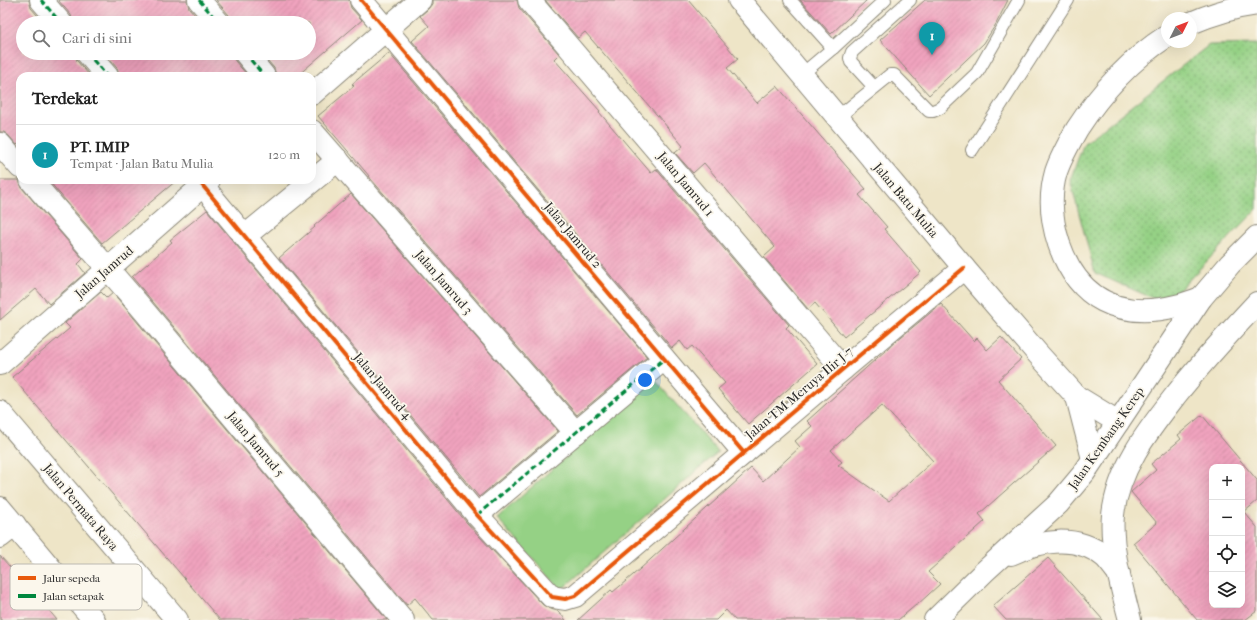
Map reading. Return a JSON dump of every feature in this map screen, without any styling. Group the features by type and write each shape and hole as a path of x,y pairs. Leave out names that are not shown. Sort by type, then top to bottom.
{"street":[{"path":"41,0 55,16"},
{"path":"199,0 213,16"},
{"name":"Jalan Jamrud 2","path":"361,0 744,453"},
{"path":"316,91 420,0"},
{"name":"Jalan Jamrud 1","path":"529,0 842,369"},
{"name":"Jalan Batu Mulia","path":"739,0 964,268 1077,397 1118,422"},
{"path":"1197,21 1229,4 1257,4"},
{"path":"1161,40 1143,53 1117,77 1081,123 1063,155 1056,173 1051,196 1051,208 1057,236 1067,263 1080,283 1090,293 1100,299 1123,308 1145,310 1176,306 1201,298"},
{"path":"93,60 104,72"},
{"path":"251,60 261,72"},
{"name":"Jalan Jamrud 3","path":"316,135 576,433"},
{"path":"0,144 16,162"},
{"path":"316,178 338,160"},
{"name":"Jalan Jamrud 5","path":"34,184 108,269 403,620"},
{"name":"Jalan Jamrud","path":"0,364 108,269 201,184"},
{"name":"Jalan Jamrud 4","path":"205,184 245,236 477,515 552,598"},
{"path":"245,236 309,184"},
{"name":"Jalan Kembang Kerep","path":"935,620 985,571 1058,504 1084,473 1201,298 1230,264 1257,237"},
{"name":"Jalan TM Meruya Ilir J-7","path":"552,598 565,599 575,596 842,369 964,268"},
{"path":"1130,620 1119,574 1113,533 1113,516 1118,491 1125,470 1152,425 1192,374 1257,303"},
{"path":"477,515 664,359"},
{"name":"Jalan Batu Mulia","path":"1077,397 1093,459"},
{"name":"Jalan Permata Raya","path":"0,412 129,564"},
{"path":"0,508 7,531 39,564"},
{"path":"985,571 1029,546 1045,542 1066,541 1077,543 1096,551 1105,557 1119,574"},
{"name":"Jalan Permata Raya","path":"142,579 177,620"},
{"path":"84,610 94,620"}],"lane":[{"path":"790,0 833,48"},
{"path":"801,75 885,0"},
{"path":"874,87 851,62 850,58 852,52 910,0"},
{"path":"837,118 890,75 894,75 927,109 933,111 940,108 977,73 1019,0"},
{"path":"972,150 1068,0"}],"green space":[{"path":"1257,44 1257,209 1166,304 1095,273 1070,180 1084,143 1209,45"},
{"path":"654,379 718,452 561,590 497,518"}],"building":[{"path":"0,0 29,0 31,8 38,16 16,16 16,60 77,60 87,72 16,72 16,144 4,132 0,132"},
{"path":"58,0 187,0 189,8 196,16 71,16"},
{"path":"216,0 349,0 351,8 362,20 316,60 316,16 229,15"},
{"path":"432,0 517,0 519,8 559,54 554,59 600,111 599,112 651,173 656,169 789,325 786,328 817,364 748,424 718,389 725,383 692,346 687,350 680,341 672,348 412,41 429,26 420,16 432,4"},
{"path":"545,0 688,0 738,59 727,68 757,103 777,86 866,189 859,195 887,227 884,229 921,272 844,337 815,303 808,309 764,257 775,247 704,163 693,173 675,153 683,146 663,122 585,32 578,38"},
{"path":"800,0 867,0 831,34"},
{"path":"925,0 1008,0 996,24 984,43 929,95 880,40"},
{"path":"389,53 647,357 577,415 370,178 318,116 354,86 352,84"},
{"path":"110,60 235,60 245,72 118,72 117,68"},
{"path":"267,60 316,60 302,72 275,72 274,68"},
{"path":"0,180 16,180 16,184 20,184 22,188 83,259 78,264 85,273 49,304 36,289 0,320"},
{"path":"51,184 172,184 102,243"},
{"path":"351,194 558,431 479,497 279,258"},
{"path":"207,210 467,523 543,605 558,611 566,620 433,620 415,598 407,605 132,277 172,242 170,240"},
{"path":"101,292 107,298 113,293 387,620 220,620 12,377 70,328 65,323"},
{"path":"941,304 974,341 977,338 987,350 1001,337 1021,359 998,380 1056,446 979,514 985,521 928,572 940,584 917,605 898,620 735,620 726,610 716,620 578,620 611,590 613,592 640,569 751,468 763,481 800,447 795,441 812,426 807,421 896,341","holes":["882,405 933,461 889,501 838,465 842,462 831,450"]},
{"path":"1202,415 1243,464 1209,464 1209,608 1245,608 1245,513 1257,527 1257,611 1245,620 1197,620 1133,543 1157,523 1131,492 1156,470 1151,464 1181,439 1178,435"},
{"path":"1245,466 1257,480 1257,501 1245,511"},
{"path":"0,556 10,567 10,610 49,610 57,620 0,620"},
{"path":"1048,558 1103,620 1006,620 993,606"}],"marked path":[{"path":"41,0 55,16"},
{"path":"199,0 213,16"},
{"path":"93,60 104,72"},
{"path":"251,60 261,72"},
{"path":"477,515 664,359"}],"cycle path":[{"path":"361,0 744,453"},
{"path":"201,184 477,515 552,597 565,599 575,596 964,268"}],"place":[{"name":"PT. IMIP","path":"932,55"}]}
